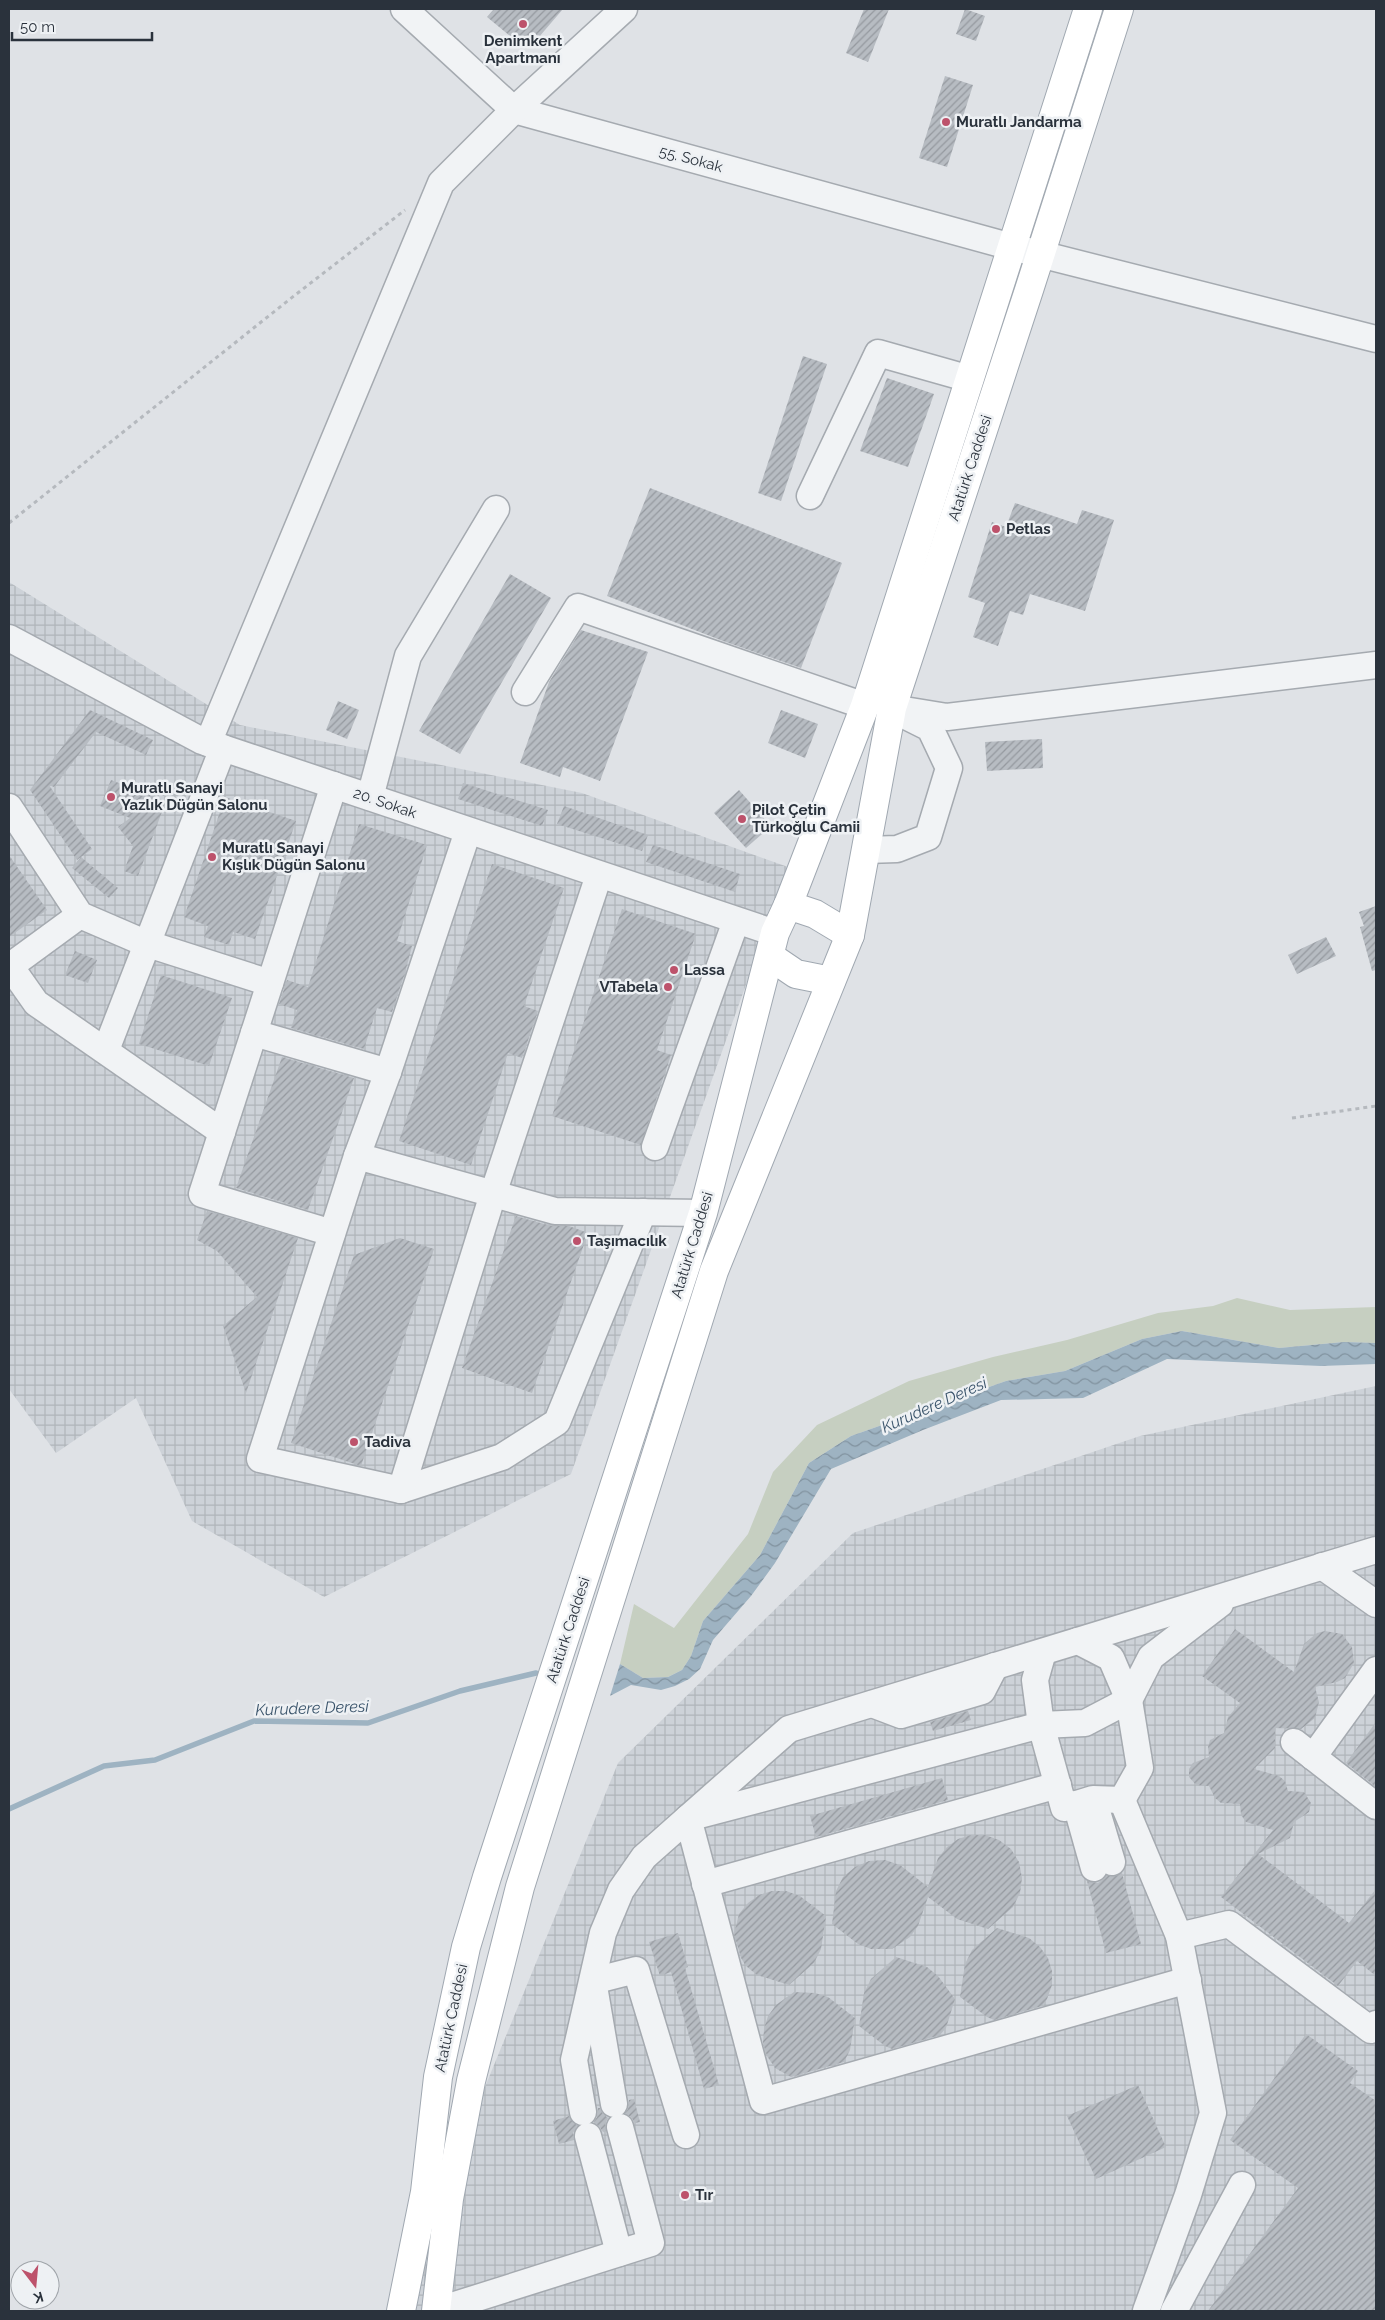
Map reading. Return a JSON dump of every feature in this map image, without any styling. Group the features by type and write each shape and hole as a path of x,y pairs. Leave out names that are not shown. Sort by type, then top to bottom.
{"main road":[{"name":"Atatürk Caddesi","path":"436,2311 450,2199 471,2081 520,1887 714,1271 831,981 840,964 850,935 866,850 879,707 970,379 1088,9"},
{"name":"Atatürk Caddesi","path":"401,2311 425,2192 438,2077 466,1947 487,1877 703,1213 773,945 788,905 879,707 1040,255 1119,9"},
{"path":"788,905 815,914 850,935"},
{"path":"773,945 796,974 831,981"}],"street":[{"name":"55. Sokak","path":"404,9 514,110 1040,255 1376,339"},
{"path":"106,1050 146,943 215,745 441,182 514,110 624,9"},
{"path":"810,496 878,353 970,379"},
{"path":"370,798 408,656 496,509"},
{"path":"525,692 578,607 879,707 930,728 949,768 928,837 897,849 866,850"},
{"name":"20. Sokak","path":"9,638 215,745 736,921 773,945"},
{"path":"879,707 947,717 1376,665"},
{"path":"332,1233 202,1194 334,785"},
{"path":"9,806 80,915 146,943 270,983"},
{"path":"468,831 388,1072 357,1156 260,1459 401,1490 502,1457 558,1422 643,1212"},
{"path":"401,1490 492,1194 599,875"},
{"path":"80,915 9,966 36,1003 222,1132"},
{"path":"656,1147 736,921"},
{"path":"254,1033 388,1072"},
{"path":"357,1156 555,1211 703,1213"},
{"path":"619,2253 585,2124 574,2060 603,1933 621,1890 644,1857 789,1729 872,1704 901,1715 982,1691 995,1666 1376,1550"},
{"path":"1322,1566 1376,1604"},
{"path":"688,1818 892,1764 910,1744 978,1725 987,1723 1033,1727 1085,1723 1129,1700 1151,1657 1234,1594"},
{"path":"1078,1641 1111,1658 1129,1700 1140,1768 1122,1800"},
{"path":"1044,1652 1035,1680 1033,1727 1058,1785 1064,1808 1085,1802 1122,1800"},
{"path":"1376,1670 1304,1750 1376,1806"},
{"path":"705,1884 1058,1785"},
{"path":"1122,1800 1180,1936 1213,2114 1188,2195 1146,2311"},
{"path":"1085,1802 1103,1865"},
{"path":"688,1818 764,2101 1188,1980"},
{"path":"1180,1936 1229,1924 1371,2030 1376,2024"},
{"path":"593,1981 636,1970 686,2134"},
{"path":"436,2311 650,2243 617,2116 593,1981"},
{"path":"1174,2311 1242,2185"}],"path":[{"path":"9,523 290,299 411,206"},
{"path":"1292,1118 1376,1106"}],"shaded area":[{"path":"9,582 240,725 582,793 788,867 571,1474 324,1597 192,1521 136,1398 56,1453 9,1389"},
{"path":"1376,1386 1376,2311 393,2311 618,1763 853,1533 1140,1436"}],"green space":[{"path":"1237,1298 1290,1310 1376,1307 1376,1343 1344,1342 1279,1348 1182,1331 1142,1339 1065,1371 1006,1381 851,1436 809,1463 760,1555 703,1621 691,1656 682,1670 668,1677 643,1678 620,1664 634,1604 674,1628 748,1534 773,1472 817,1425 909,1381 993,1357 1067,1340 1158,1313 1213,1306"}],"water":[{"path":"1182,1331 1279,1348 1344,1342 1376,1343 1376,1364 1321,1366 1167,1359 1083,1398 1001,1400 923,1430 831,1469 775,1563 751,1596 713,1640 700,1669 689,1679 675,1686 661,1690 631,1685 610,1696 620,1664 643,1678 668,1677 682,1670 691,1656 703,1621 760,1555 809,1463 851,1436 1006,1381 1065,1371 1142,1339"}],"building":[{"name":"Denimkent Apartmanı","path":"494,9 563,9 539,37 533,32 522,46 487,17"},
{"path":"864,9 889,9 868,62 846,53"},
{"path":"965,9 985,16 976,41 956,34"},
{"name":"Muratlı Jandarma","path":"945,76 973,85 947,167 919,158"},
{"path":"803,356 827,364 781,501 758,493"},
{"path":"887,378 934,394 908,467 860,451"},
{"path":"650,488 842,563 801,668 723,641 607,596"},
{"path":"1015,503 1077,524 1082,510 1114,520 1085,611 1030,594 1023,615 1010,611 998,646 973,637 985,603 968,597 992,522 1006,527"},
{"path":"510,574 551,598 460,754 419,731"},
{"path":"581,630 648,652 600,781 563,767 560,777 520,763 549,682"},
{"path":"338,701 359,710 347,739 326,730"},
{"path":"90,710 153,740 146,755 96,732 54,787 49,785 92,849 77,860 30,790"},
{"path":"781,710 818,724 805,758 768,743"},
{"path":"1042,739 1043,768 987,771 985,742"},
{"path":"111,780 166,801 138,876 124,871 133,846 118,827 130,818 100,806"},
{"path":"463,783 548,810 542,826 458,799"},
{"name":"Pilot Çetin Türkoğlu Camii","path":"739,790 771,826 746,848 714,813"},
{"path":"225,797 296,821 255,939 233,932 229,945 204,937 208,926 184,917"},
{"path":"564,806 648,835 642,851 557,824"},
{"path":"359,824 427,845 397,941 412,946 405,973 392,1012 377,1008 364,1049 291,1028 297,1010 279,1004 287,980 308,987"},
{"path":"653,845 740,874 735,892 646,862"},
{"path":"9,855 47,910 9,937"},
{"path":"81,857 118,888 109,898 72,868"},
{"path":"492,864 564,888 524,1006 538,1011 522,1058 508,1053 471,1165 399,1141"},
{"path":"1376,906 1376,970 1372,971 1360,927 1364,926 1359,912"},
{"path":"622,909 696,934 657,1050 671,1055 641,1145 552,1116"},
{"path":"1326,937 1336,956 1297,974 1288,955"},
{"path":"75,951 97,960 88,983 65,975"},
{"path":"161,975 232,998 209,1066 139,1044"},
{"path":"282,1057 354,1078 308,1210 236,1188"},
{"path":"207,1211 298,1238 246,1393 223,1326 257,1297 217,1251 197,1240"},
{"path":"516,1216 551,1226 569,1226 588,1233 532,1393 462,1368"},
{"path":"400,1238 434,1249 361,1466 291,1443 354,1255"},
{"path":"1235,1629 1294,1672 1304,1644 1317,1633 1325,1631 1342,1634 1352,1647 1354,1663 1345,1678 1337,1682 1315,1687 1319,1702 1315,1718 1301,1729 1275,1728 1275,1748 1254,1769 1279,1776 1285,1781 1288,1791 1304,1792 1311,1803 1309,1812 1294,1822 1290,1838 1258,1854 1349,1923 1376,1889 1376,1976 1357,1961 1338,1986 1221,1897 1273,1830 1246,1822 1241,1815 1240,1804 1221,1803 1215,1798 1209,1786 1196,1785 1189,1777 1189,1769 1193,1763 1209,1757 1208,1747 1210,1740 1224,1733 1228,1717 1240,1703 1202,1676"},
{"path":"968,1711 971,1720 933,1731 930,1722"},
{"path":"1376,1722 1376,1787 1346,1763"},
{"path":"942,1778 948,1800 816,1837 810,1816"},
{"path":"971,1835 985,1835 999,1840 1011,1849 1019,1862 1022,1878 1020,1893 1013,1907 988,1929 957,1919 928,1897 918,1926 910,1937 892,1949 871,1949 858,1944 832,1924 836,1891 843,1877 855,1867 869,1861 885,1860 900,1865 928,1887 938,1858 947,1847 958,1839"},
{"path":"1122,1873 1141,1944 1106,1953 1087,1881 1098,1883 1106,1876 1116,1876"},
{"path":"772,1891 786,1891 800,1896 826,1916 821,1949 814,1963 789,1985 757,1975 746,1966 741,1958 734,1934 739,1914 748,1903 759,1895"},
{"path":"997,1928 1029,1938 1040,1947 1048,1958 1052,1971 1052,1985 1047,1999 1042,2006 994,2020 960,1997 965,1964 972,1950"},
{"path":"678,1933 688,1967 685,1968 719,2085 704,2089 671,1972 660,1976 649,1942"},
{"path":"896,1957 927,1967 938,1976 955,1999 946,2028 940,2035 892,2049 885,2046 859,2026 864,1993 871,1979"},
{"path":"794,1992 815,1993 828,1997 855,2018 850,2050 844,2062 791,2077 775,2068 767,2056 763,2043 764,2029 768,2016 776,2005"},
{"path":"1306,2034 1358,2071 1350,2083 1376,2101 1376,2311 1208,2311 1298,2188 1230,2140"},
{"path":"1138,2085 1166,2147 1096,2179 1067,2116"},
{"path":"634,2099 640,2122 635,2123 625,2113 628,2109 629,2100"},
{"path":"598,2108 608,2118 605,2124 606,2131 603,2132 594,2122 597,2117"},
{"path":"569,2116 577,2126 573,2133 574,2140 559,2144 553,2121"}],"waterway":[{"name":"Kurudere Deresi","path":"9,1809 104,1766 155,1760 254,1721 368,1723 460,1691 536,1673"}],"place":[{"name":"Denimkent Apartmanı","path":"523,24"},
{"name":"Muratlı Jandarma","path":"946,122"},
{"name":"Petlas","path":"996,529"},
{"name":"Muratlı Sanayi Yazlık Dügün Salonu","path":"111,797"},
{"name":"Pilot Çetin Türkoğlu Camii","path":"742,819"},
{"name":"Muratlı Sanayi Kışlık Dügün Salonu","path":"212,857"},
{"name":"Lassa","path":"674,970"},
{"name":"VTabela","path":"668,987"},
{"name":"Taşımacılık","path":"577,1241"},
{"name":"Tadiva","path":"354,1442"},
{"name":"Tır","path":"685,2195"}]}
